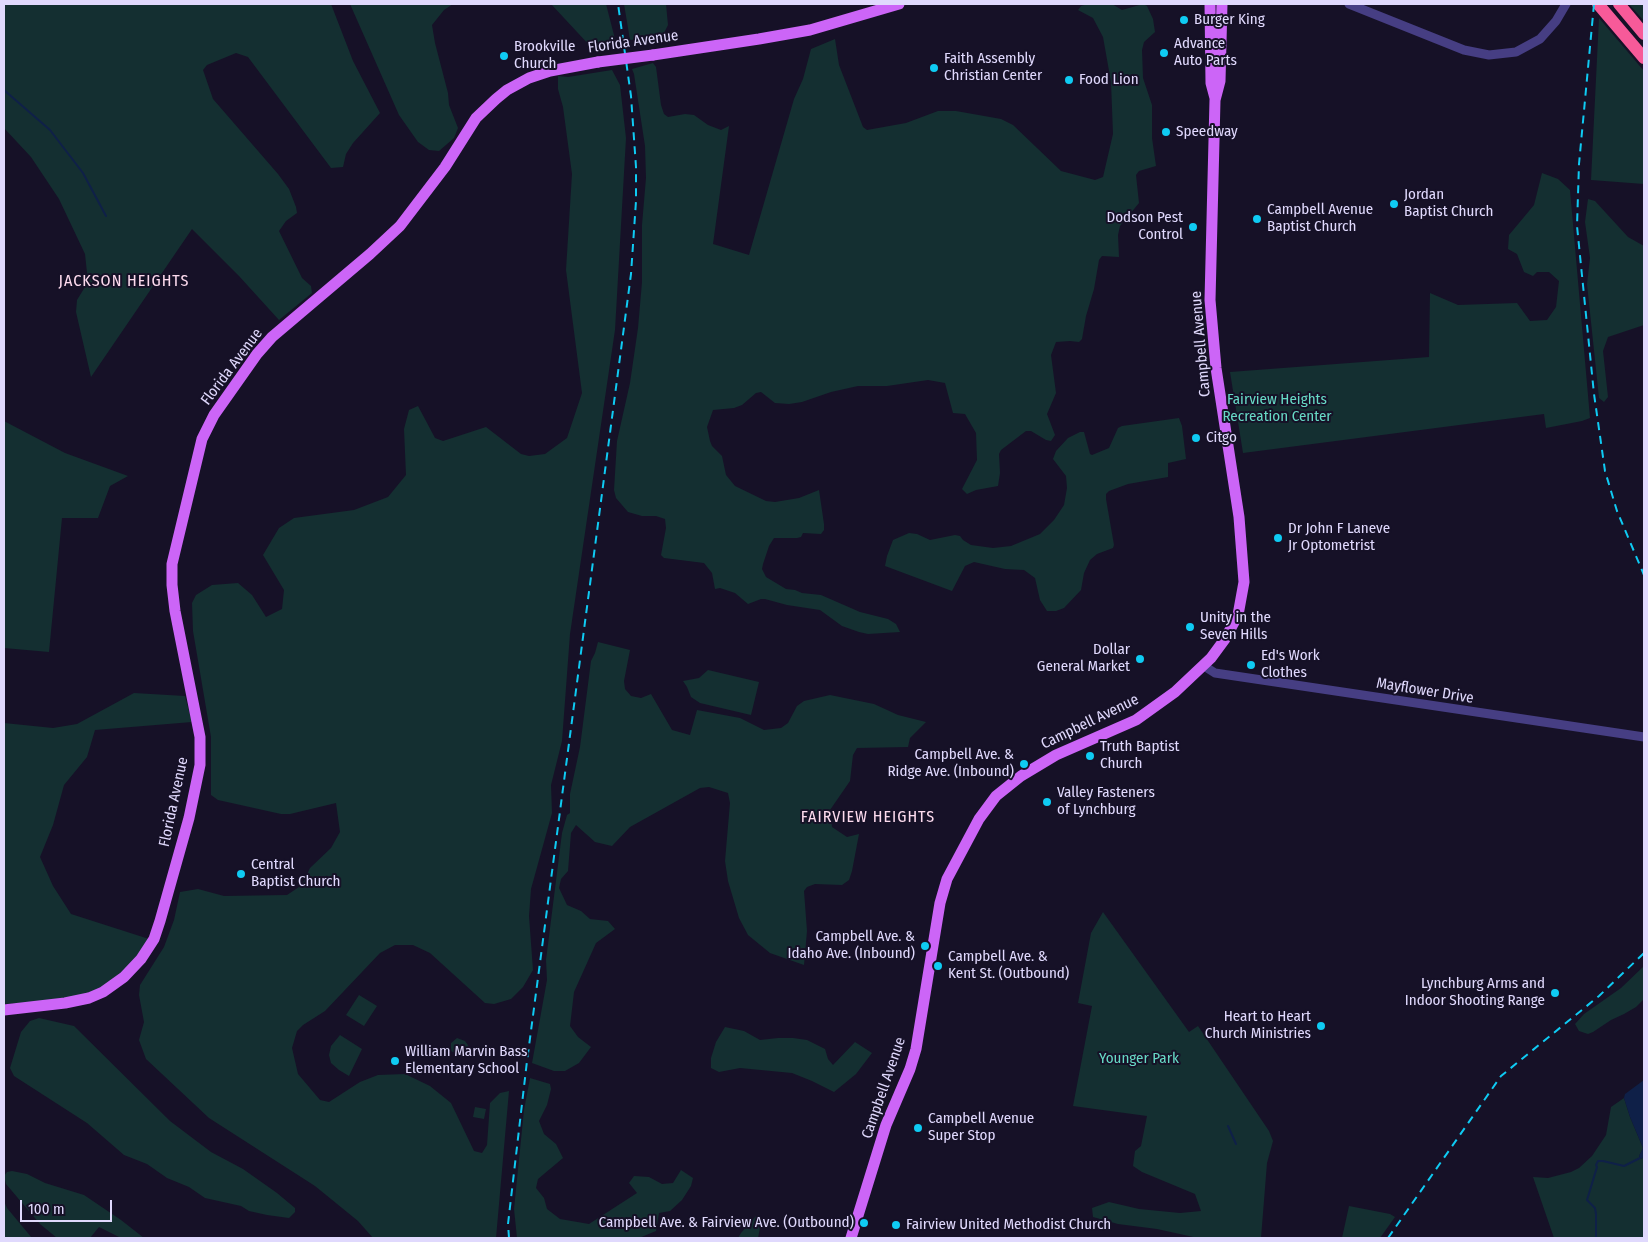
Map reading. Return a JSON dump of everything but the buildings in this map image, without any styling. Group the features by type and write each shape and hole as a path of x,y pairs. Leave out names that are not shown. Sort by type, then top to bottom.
{"highway":[{"path":"1598,4 1644,58"},
{"path":"1619,4 1644,34"}],"main road":[{"name":"Florida Avenue","path":"4,1010 65,1003 89,998 104,992 124,977 141,960 154,939 189,818 200,765 200,737 175,611 172,564 202,439 214,414 245,370 272,337 400,226 416,207 476,118 507,90 529,78 556,69 810,30 899,4"},
{"name":"Campbell Avenue","path":"1210,4 1211,83 1215,100"},
{"name":"Campbell Avenue","path":"851,1238 886,1125 910,1069 916,1049 940,903 947,879 979,819 996,796 1021,776 1056,755 1136,720 1175,692 1204,666 1226,639 1241,605 1244,582 1239,517 1216,368 1210,300 1215,100 1220,81 1222,4"}],"street":[{"path":"1349,4 1464,50 1489,55 1516,52 1540,38 1556,21 1566,4"},
{"name":"Mayflower Drive","path":"1204,666 1215,673 1644,737"}],"green space":[{"path":"4,4 331,4 353,61 380,113 353,143 346,154 343,167 331,168 248,57 236,53 207,65 203,70 213,99 289,189 297,213 286,221 279,231 302,278 311,286 312,293 279,320 192,229 91,377 76,312 77,300 88,282 85,254 59,199 31,157 4,128"},
{"path":"350,4 453,4 444,10 432,25 448,93 449,105 458,128 454,138 439,151 429,150 418,142 399,115"},
{"path":"551,4 606,4 616,43 591,47"},
{"path":"624,4 666,4 668,25 664,33 643,39 630,40"},
{"path":"1088,4 1112,4 1122,10 1143,4 1147,6 1153,19 1155,32 1144,42 1142,50 1143,78 1152,105 1152,138 1156,166 1139,171 1136,175 1139,203 1120,226 1118,235 1119,257 1102,256 1099,260 1082,339 1079,342 1056,342 1051,355 1056,393 1047,414 1055,435 1051,441 1031,431 1026,431 1001,450 999,454 1000,473 998,486 976,490 967,494 962,489 977,460 976,433 965,414 953,413 945,383 928,380 887,386 858,386 789,404 775,403 761,392 756,393 742,405 734,408 713,410 707,427 710,441 712,446 722,456 726,475 735,486 766,501 775,502 799,498 819,490 824,530 821,534 803,533 801,537 797,538 774,538 763,564 762,569 766,577 786,589 821,595 860,612 888,619 896,624 900,632 868,634 859,632 842,626 820,610 787,605 765,599 748,604 735,593 720,588 715,589 712,573 704,563 664,558 661,555 666,528 665,519 628,512 616,498 614,490 617,441 630,383 642,282 642,225 646,178 645,146 632,69 653,63 656,67 661,105 664,114 668,117 685,114 694,115 708,125 721,130 729,126 713,244 749,255 794,99 803,79 811,49 835,39 839,65 863,127 867,130 906,123 938,111 956,111 1001,119 1013,125 1061,171 1095,180 1103,177 1113,134 1111,82 1103,37 1093,18 1078,10 1081,6"},
{"path":"1629,4 1644,4 1644,21"},
{"path":"1599,18 1644,71 1644,184 1591,180"},
{"path":"612,70 620,85 626,138 615,330 570,634 562,741 551,785 552,813 531,889 529,916 533,970 523,987 511,999 494,1004 485,1003 430,953 413,945 395,945 380,953 325,1011 297,1031 292,1048 298,1074 320,1100 329,1102 360,1082 378,1075 405,1074 430,1086 451,1103 474,1151 482,1153 487,1145 490,1103 500,1093 509,1091 496,1238 373,1238 358,1221 315,1186 209,1118 146,1059 139,1040 144,1022 139,995 140,985 164,947 174,920 180,892 198,889 224,896 287,895 302,885 310,868 331,848 340,832 336,803 290,814 281,814 218,800 211,795 211,737 193,631 192,603 196,595 212,585 238,583 252,595 266,617 282,609 284,590 263,555 279,528 294,518 354,510 388,497 406,475 404,429 409,410 418,406 435,438 443,441 486,427 521,454 529,456 545,454 567,438 582,393 566,270 572,174 563,107 558,89 558,76 568,77"},
{"name":"Fairview Heights Recreation Center","path":"1542,173 1558,179 1570,190 1590,418 1546,428 1544,414 1243,453 1230,372 1429,357 1430,293 1458,305 1517,303 1530,321 1547,320 1556,307 1559,281 1549,272 1537,272 1533,276 1524,272 1517,254 1508,249 1509,235 1534,205"},
{"path":"1588,199 1595,201 1628,237 1644,246 1644,325 1608,337 1603,351 1608,397 1604,402 1599,398 1587,284 1590,258 1585,222"},
{"path":"1179,418 1182,426 1186,459 1168,463 1168,477 1128,484 1106,494 1113,548 1097,554 1090,560 1084,573 1081,590 1064,608 1056,611 1047,611 1040,600 1035,578 1024,570 1005,569 974,562 965,566 952,591 885,566 893,540 909,533 917,534 930,540 955,535 960,536 971,545 993,548 1011,546 1040,534 1054,520 1064,505 1067,488 1066,476 1053,459 1056,451 1068,438 1084,432 1090,454 1092,455 1109,448 1118,428 1122,426"},
{"path":"4,421 65,453 128,476 110,486 98,518 62,518 49,652 4,648"},
{"path":"598,642 630,650 624,681 625,689 631,696 641,698 651,694 672,730 690,735 697,710 740,718 764,730 781,728 788,723 797,706 804,701 830,695 874,704 898,715 926,722 910,738 908,747 857,748 853,755 850,781 830,810 832,827 847,837 859,834 852,871 849,880 842,885 815,884 807,887 804,891 807,931 804,965 770,953 748,935 739,918 728,881 725,861 730,803 728,793 709,787 700,788 630,827 612,846 595,842 576,825 571,833 568,871 561,879 559,888 567,905 581,911 590,919 608,921 615,929 596,943 574,992 570,1026 578,1037 591,1047 579,1063 565,1071 554,1071 532,1063 547,980 546,960 562,833 567,815 570,813 570,794 580,747 591,661"},
{"path":"708,670 759,682 751,715 700,703 691,697 683,681 699,678"},
{"path":"134,693 185,696 192,722 95,730 87,757 64,785 53,825 40,857 53,886 71,914 149,939 139,957 122,973 87,995 64,1000 4,1004 4,723 53,728 77,724"},
{"name":"Younger Park","path":"1103,912 1189,1032 1198,1026 1269,1131 1273,1141 1267,1163 1261,1238 1198,1238 1157,1229 1118,1224 1093,1217 1092,1208 1109,1202 1139,1209 1180,1213 1201,1211 1195,1194 1142,1172 1133,1166 1135,1151 1141,1146 1147,1116 1073,1106 1092,1006 1078,1003 1091,933"},
{"path":"1644,966 1644,999 1636,1007 1593,1032 1588,1034 1579,1031 1575,1024 1584,1014 1621,988"},
{"path":"359,995 377,1006 364,1026 346,1015"},
{"path":"39,1018 74,1026 170,1121 211,1152 243,1169 277,1193 295,1208 295,1212 289,1218 267,1215 249,1211 241,1206 205,1198 189,1187 167,1178 147,1164 124,1155 87,1123 14,1076 10,1068 21,1032 30,1021"},
{"path":"725,1027 744,1031 760,1040 793,1038 807,1040 825,1049 828,1059 833,1065 855,1042 872,1053 856,1074 834,1092 792,1073 740,1068 719,1072 711,1068 711,1058 716,1042"},
{"path":"340,1035 362,1049 349,1076 331,1063 329,1055 331,1046"},
{"path":"457,1038 465,1041 472,1054 460,1056 451,1051 451,1043"},
{"path":"530,1078 550,1084 551,1089 547,1105 539,1121 544,1134 556,1144 563,1158 538,1179 536,1188 544,1198 547,1209 560,1219 589,1224 637,1193 629,1183 634,1176 649,1177 662,1184 673,1183 681,1170 693,1178 691,1186 682,1200 670,1211 659,1213 656,1231 639,1238 517,1238 514,1209 524,1110"},
{"path":"1624,1098 1643,1148 1639,1156 1641,1159 1644,1157 1644,1238 1554,1238 1533,1177 1548,1178 1579,1168 1592,1156 1606,1135 1611,1107"},
{"path":"475,1107 486,1109 484,1119 473,1117"},
{"path":"7,1172 27,1174 45,1183 84,1195 144,1238 121,1238 99,1227 90,1238 57,1238 40,1224 6,1184 4,1176"},
{"path":"4,1201 7,1208 32,1238 4,1238"},
{"path":"1349,1206 1390,1214 1395,1217 1380,1238 1342,1238"},
{"path":"756,1216 760,1218 761,1223 758,1238 738,1238 741,1233"}],"water":[{"path":"1644,1080 1644,1157 1641,1159 1639,1156 1643,1148 1624,1098 1625,1094"}],"waterway":[{"path":"4,90 50,130 83,173 106,216"},
{"path":"1228,1126 1236,1144"},
{"path":"1596,1238 1595,1208 1587,1200 1598,1161 1624,1166 1640,1158"}],"railway":[{"path":"509,1238 508,1224 527,1061 631,274 636,201 636,167 631,96 618,4"},
{"path":"1594,4 1579,164 1577,226 1594,394 1605,471 1617,511 1644,575"},
{"path":"1388,1238 1501,1076 1599,996 1644,953"}],"place":[{"name":"Burger King","path":"1184,20"},
{"name":"Advance Auto Parts","path":"1164,53"},
{"name":"Brookville Church","path":"504,56"},
{"name":"Faith Assembly Christian Center","path":"934,68"},
{"name":"Food Lion","path":"1069,80"},
{"name":"Speedway","path":"1166,132"},
{"name":"Jordan Baptist Church","path":"1394,204"},
{"name":"Campbell Avenue Baptist Church","path":"1257,219"},
{"name":"Dodson Pest Control","path":"1193,227"},
{"name":"Citgo","path":"1196,438"},
{"name":"Dr John F Laneve Jr Optometrist","path":"1278,538"},
{"name":"Unity in the Seven Hills","path":"1190,627"},
{"name":"Dollar General Market","path":"1140,659"},
{"name":"Ed's Work Clothes","path":"1251,665"},
{"name":"Truth Baptist Church","path":"1090,756"},
{"name":"Campbell Ave. & Ridge Ave. (Inbound)","path":"1024,764"},
{"name":"Valley Fasteners of Lynchburg","path":"1047,802"},
{"name":"Central Baptist Church","path":"241,874"},
{"name":"Campbell Ave. & Idaho Ave. (Inbound)","path":"925,946"},
{"name":"Campbell Ave. & Kent St. (Outbound)","path":"938,966"},
{"name":"Lynchburg Arms and Indoor Shooting Range","path":"1555,993"},
{"name":"Heart to Heart Church Ministries","path":"1321,1026"},
{"name":"William Marvin Bass Elementary School","path":"395,1061"},
{"name":"Campbell Avenue Super Stop","path":"918,1128"},
{"name":"Campbell Ave. & Fairview Ave. (Outbound)","path":"864,1223"},
{"name":"Fairview United Methodist Church","path":"896,1225"}],"district":[{"name":"JACKSON HEIGHTS","path":"124,282"},
{"name":"FAIRVIEW HEIGHTS","path":"868,818"}]}
